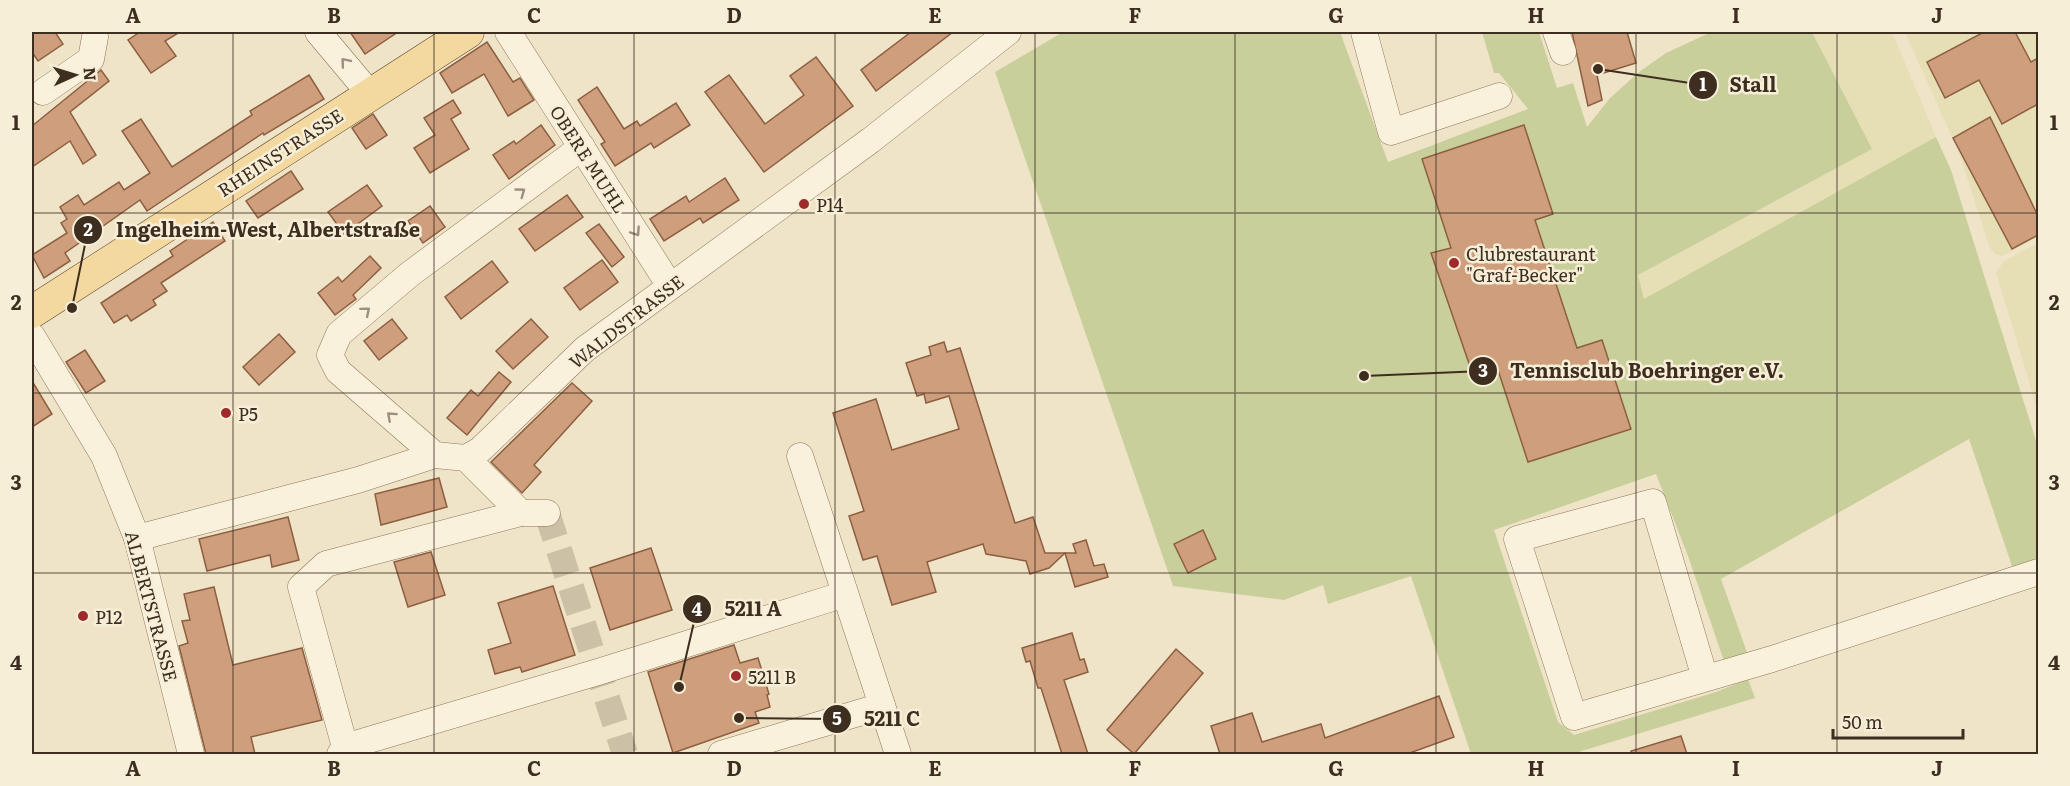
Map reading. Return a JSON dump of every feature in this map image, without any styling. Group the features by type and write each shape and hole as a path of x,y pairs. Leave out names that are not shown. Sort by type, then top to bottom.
{"main road":[{"name":"RHEINSTRASSE","path":"32,312 468,32"}],"street":[{"path":"318,32 370,94"},
{"name":"OBERE MUHL","path":"508,32 670,286"},
{"name":"WALDSTRASSE","path":"466,458 480,450 585,349 871,140 1007,32"},
{"path":"1364,32 1391,132 1499,96"},
{"path":"43,92 91,59 94,33"},
{"path":"435,455 338,371 330,355 339,334 410,274 582,147"},
{"name":"ALBERTSTRASSE","path":"32,336 105,456 137,538 191,754"},
{"path":"137,538 358,480 435,455 466,458 521,513"},
{"path":"800,456 898,754"},
{"path":"1705,678 1653,502 1517,538 1574,717 1705,678 2038,572"},
{"path":"547,513 521,513 326,564 301,587 343,751 845,594"},
{"path":"721,754 882,706"}],"shaded area":[{"path":"1812,32 1892,32 1936,137 1644,300 1637,275 1872,149"},
{"path":"1905,32 2038,32 2038,237 2002,256 1995,254 1990,248 1959,153"},
{"path":"2038,243 2038,411 1996,272 2004,261"}],"green space":[{"path":"1063,32 1340,32 1388,162 1528,109 1499,73 1494,73 1482,32 1539,32 1557,88 1573,83 1587,127 1610,98 1639,72 1666,53 1707,34 1812,32 1872,149 1638,275 1644,299 1936,137 1951,170 2038,447 2038,563 2014,572 1969,439 1721,579 1749,658 1725,664 1688,556 1656,474 1494,530 1558,722 1574,735 1716,692 1748,679 1755,698 1572,754 1471,754 1411,576 1328,604 1323,585 1284,600 1173,586 995,72"}],"building":[{"path":"32,32 55,32 63,44 38,61 32,52"},
{"path":"140,32 180,32 165,41 176,56 151,73 128,40"},
{"path":"350,32 398,32 365,54"},
{"path":"911,32 953,32 876,91 861,70"},
{"path":"1572,32 1627,32 1636,63 1597,75 1602,100 1588,106"},
{"path":"1984,32 2015,32 2031,62 2038,58 2038,104 2002,124 1979,80 1945,98 1927,62"},
{"path":"487,42 513,82 520,78 534,100 508,116 484,74 452,93 440,73"},
{"path":"816,57 853,106 764,172 705,92 729,75 765,124 804,95 790,76"},
{"path":"101,70 109,81 70,112 96,155 83,164 70,141 32,167 32,126"},
{"path":"309,75 324,99 264,135 263,133 147,211 140,200 65,253 70,261 44,278 32,255 67,233 61,223 67,219 60,207 78,195 84,205 119,182 124,190 150,173 122,131 141,119 172,167 252,115 250,111"},
{"path":"597,87 624,129 637,121 640,126 676,103 690,125 654,148 651,143 615,166 601,144 605,142 578,100"},
{"path":"453,100 461,113 451,119 469,149 430,173 414,148 435,135 424,118"},
{"path":"373,114 387,135 366,149 352,128"},
{"path":"1990,117 2038,216 2038,235 2012,249 1953,138"},
{"path":"541,125 555,145 509,179 493,155 514,141 516,144"},
{"path":"1524,125 1553,214 1535,220 1577,348 1602,340 1631,429 1528,462 1497,367 1473,375 1431,253 1451,248 1422,159"},
{"path":"291,171 303,189 258,218 246,201"},
{"path":"725,178 739,200 703,223 700,218 664,241 650,219 686,196 689,202"},
{"path":"367,185 382,206 344,234 328,212"},
{"path":"567,195 583,217 535,251 519,229"},
{"path":"430,206 445,227 423,243 408,221"},
{"path":"213,222 225,241 161,283 167,291 153,300 156,305 131,321 127,315 114,323 101,303 173,256 170,251"},
{"path":"599,224 624,257 612,267 586,233"},
{"path":"370,256 381,268 353,295 356,299 335,315 318,293 338,277 342,282"},
{"path":"602,260 618,282 580,310 564,288"},
{"path":"492,261 508,282 461,319 445,297"},
{"path":"392,319 407,338 379,360 364,341"},
{"path":"531,319 548,337 513,369 496,351"},
{"path":"279,334 295,352 259,385 243,367"},
{"path":"944,342 947,352 960,348 1015,523 1033,517 1045,553 1065,553 1049,568 1030,574 1026,561 986,554 983,544 927,562 936,592 892,605 877,556 863,560 849,516 864,511 833,413 876,399 892,450 959,429 949,396 926,403 924,394 917,396 906,363 931,355 929,347"},
{"path":"85,350 105,381 86,393 66,362"},
{"path":"499,372 511,382 467,435 447,418 471,390 478,396"},
{"path":"32,381 52,414 32,427"},
{"path":"572,383 592,401 534,465 541,472 522,493 491,462"},
{"path":"439,478 447,507 381,525 375,494"},
{"path":"288,517 299,560 272,567 270,555 207,571 199,539"},
{"path":"1203,530 1216,559 1188,573 1174,544"},
{"path":"1086,540 1094,566 1104,564 1108,577 1075,587 1065,553 1076,553 1073,544"},
{"path":"651,548 672,610 610,630 590,568"},
{"path":"431,552 445,595 408,607 394,562"},
{"path":"553,586 575,655 522,672 520,667 495,674 488,650 511,643 498,603"},
{"path":"214,587 233,665 302,648 322,720 251,737 255,754 206,754 179,646 188,643 182,621 190,620 184,594"},
{"path":"1072,633 1080,660 1084,659 1088,672 1064,680 1088,754 1062,754 1041,688 1038,688 1030,661 1026,662 1022,648"},
{"path":"734,645 740,663 758,658 769,694 767,695 770,707 755,712 759,723 673,753 648,672"},
{"path":"1176,649 1203,673 1134,754 1107,730"},
{"path":"1439,696 1454,737 1407,754 1220,754 1211,726 1252,713 1262,742 1321,724 1325,738"},
{"path":"1681,736 1687,754 1631,754 1631,751"}],"tunnel":[{"path":"547,513 625,754"}],"place":[{"name":"Stall","path":"1598,69"},
{"name":"P14","path":"804,204"},
{"name":"Clubrestaurant \"Graf-Becker\"","path":"1454,263"},
{"name":"Ingelheim-West, Albertstraße","path":"72,308"},
{"name":"Tennisclub Boehringer e.V.","path":"1364,376"},
{"name":"P5","path":"226,413"},
{"name":"P12","path":"83,616"},
{"name":"5211 B","path":"736,676"},
{"name":"5211 A","path":"679,687"},
{"name":"5211 C","path":"739,718"}]}
